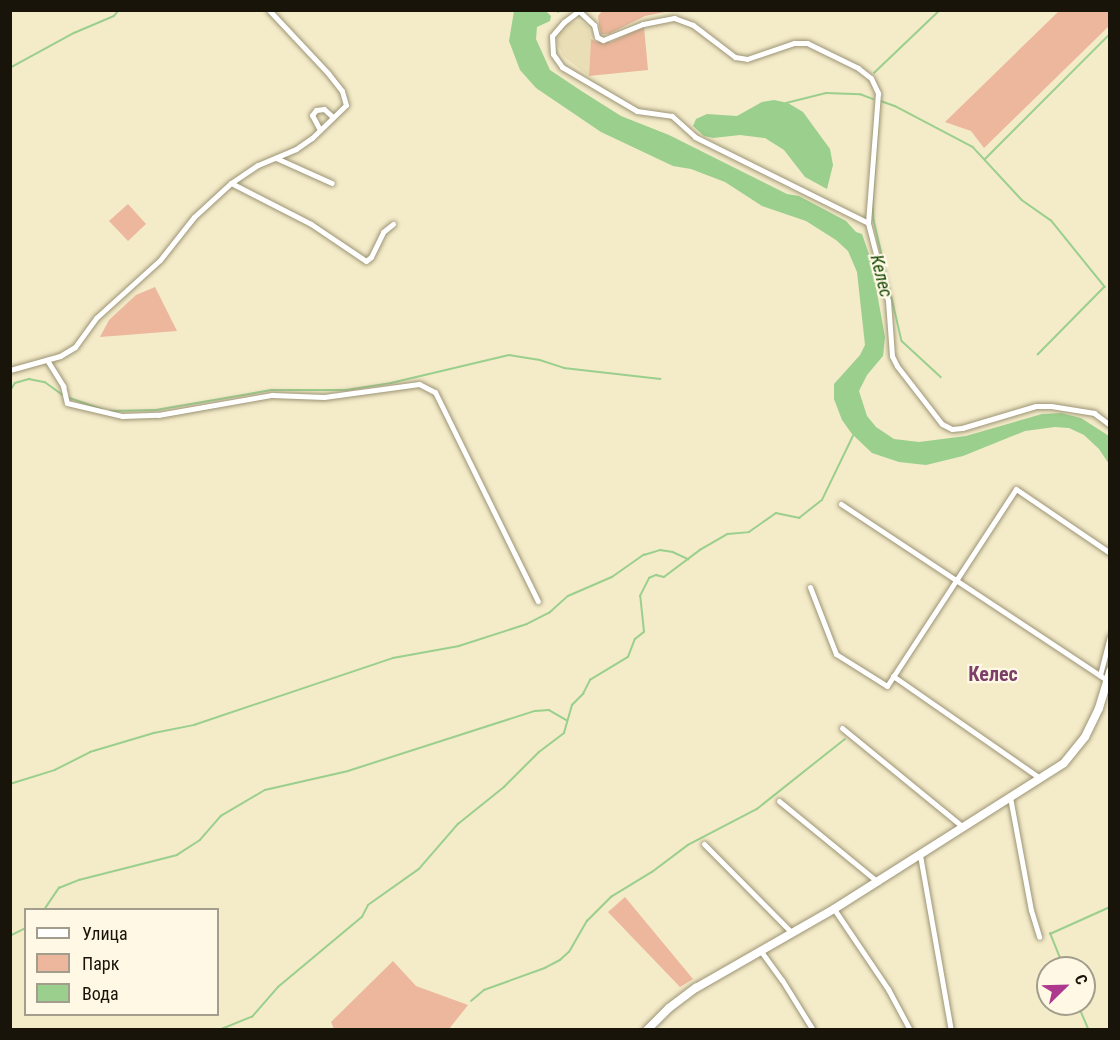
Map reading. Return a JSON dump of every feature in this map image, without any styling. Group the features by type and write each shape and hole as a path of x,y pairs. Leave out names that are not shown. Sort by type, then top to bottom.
{"main road":[{"path":"647,1029 669,1008 696,988 834,909 1064,763 1076,751 1099,708 1103,677 1110,670"}],"street":[{"path":"10,370 47,360 75,347 96,318 160,260 194,217 231,183 258,165 296,149 346,105 342,92 308,50 269,10"},
{"path":"868,223 695,137 672,116 637,111 562,67 553,54 552,36 564,22 579,11 594,25 597,37 603,40 654,21 674,18 693,25 731,56 742,59 802,42 820,48 858,68 873,80 878,93 868,223 888,301 892,356 910,385 942,424 952,429 1036,406 1094,413 1110,424"},
{"path":"320,130 312,115 316,110 324,110 333,117"},
{"path":"276,158 332,183"},
{"path":"231,183 311,224 366,261 371,257 383,232 393,224"},
{"path":"47,360 63,386 67,403 122,416 158,415 272,395 324,397 419,384 435,392 538,601"},
{"path":"810,587 837,654 887,686 1016,489 1110,553"},
{"path":"841,504 1103,677 1110,636"},
{"path":"893,676 1040,778"},
{"path":"842,728 963,827"},
{"path":"1010,797 1031,910 1039,937"},
{"path":"780,801 878,882"},
{"path":"704,844 792,933"},
{"path":"920,855 951,1029"},
{"path":"834,909 888,989 910,1029"},
{"path":"760,950 813,1029"}],"shaded area":[{"path":"580,21 588,27 591,39 589,76 563,56 557,42 559,33 567,24"}],"green space":[{"path":"603,10 670,11 645,16 609,34 601,34 598,16"},
{"path":"1059,11 1109,11 1109,26 984,148 971,131 945,122"},
{"path":"644,27 648,70 589,76 591,39 597,42 611,42"},
{"path":"128,204 146,224 128,241 109,221"},
{"path":"155,287 177,331 100,337 109,320 136,295"},
{"path":"625,897 693,979 680,987 608,912"},
{"path":"393,961 416,986 468,1005 449,1029 334,1029 331,1022"}],"water":[{"name":"Келес","path":"514,11 546,11 551,16 550,21 537,27 536,39 550,70 583,92 621,116 669,135 787,194 799,196 846,221 856,232 862,234 871,260 885,337 883,356 867,375 859,391 867,416 876,427 894,439 919,442 966,436 1042,414 1061,413 1081,418 1109,436 1109,464 1099,449 1084,435 1069,428 1055,427 1025,431 963,456 926,465 899,462 872,453 852,434 842,420 834,399 834,384 860,355 865,345 857,272 848,251 836,240 806,221 762,206 725,182 691,169 673,166 601,132 536,88 520,70 509,41"},
{"path":"774,100 788,103 803,112 830,149 833,165 827,189 805,177 784,150 765,138 740,135 713,138 704,136 693,126 696,119 707,114 737,116 762,102"}],"waterway":[{"path":"10,68 74,33 114,16 119,10"},
{"path":"874,73 940,10"},
{"path":"985,159 1110,34"},
{"path":"786,103 826,93 860,94 873,99"},
{"path":"881,101 973,147 1022,200 1051,220 1105,287 1038,355"},
{"path":"880,102 873,201 874,220 902,341 941,377"},
{"path":"110,411 156,410 272,390 346,390 391,383 509,355 540,360 564,368 660,379"},
{"path":"10,391 15,383 29,379 45,382 63,395"},
{"path":"67,397 102,409"},
{"path":"219,1030 252,1017 278,987 362,917 368,905 419,869 458,824 504,787 539,752 564,733 572,705 583,694 590,680 628,657 635,639 644,632 640,596 649,578 656,575 664,577 700,550 728,534 749,532 776,513 799,518 822,500 853,436"},
{"path":"10,784 55,770 90,752 154,733 194,725 393,658 459,646 527,624 549,613 568,596 612,577 644,555 660,550 673,552 688,559"},
{"path":"45,908 59,888 79,880 177,855 200,840 221,816 265,790 348,771 535,711 549,710 566,720"},
{"path":"471,1001 484,990 545,968 560,960 569,952 587,921 611,897 652,872 688,845 757,809 845,739"},
{"path":"1059,956 1050,934 1110,907"},
{"path":"10,936 24,929"},
{"path":"1083,1016 1089,1030"}],"district":[{"name":"Келес","path":"993,674"}]}
